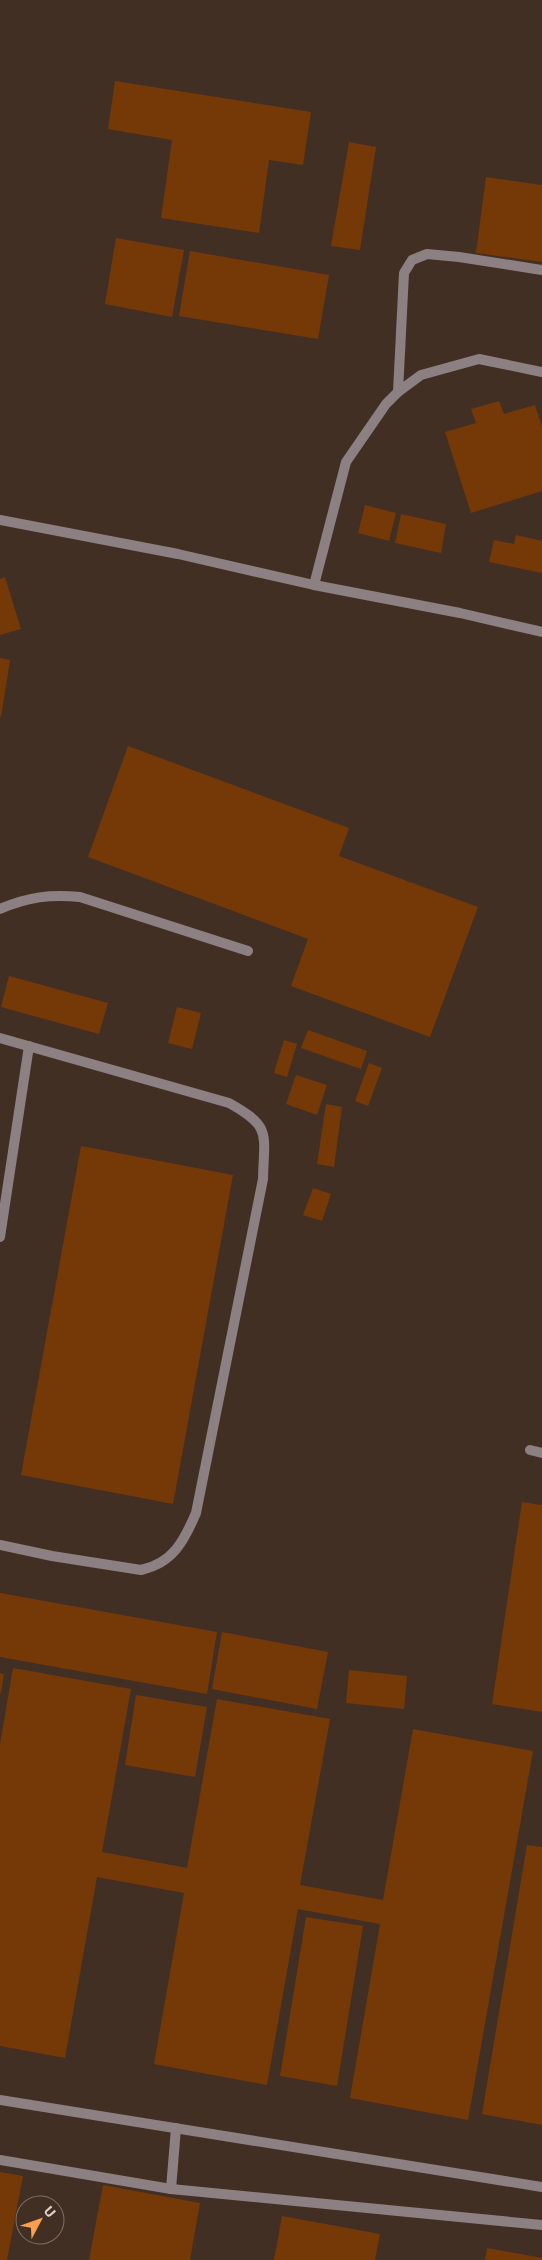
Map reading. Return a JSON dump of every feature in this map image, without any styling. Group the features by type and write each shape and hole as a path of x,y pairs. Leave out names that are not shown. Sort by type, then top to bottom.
{"street":[{"path":"398,392 404,273 412,260 427,254 459,256 542,270"},
{"path":"314,584 346,462 386,404 398,392 420,375 479,359 542,372"},
{"path":"0,520 178,554 542,632"},
{"path":"0,909 18,901 54,895 80,898 248,951"},
{"path":"0,1038 229,1103 253,1116 264,1132 263,1178 196,1514 187,1536 164,1562 155,1567 141,1570 52,1556 0,1545"},
{"path":"0,1237 28,1046"},
{"path":"530,1450 542,1453"},
{"path":"0,2100 542,2187"},
{"path":"171,2189 176,2128"},
{"path":"0,2160 171,2189 542,2225"}],"building":[{"path":"115,81 311,112 303,165 269,160 259,233 161,218 172,140 108,129"},
{"path":"349,142 376,147 360,250 331,246"},
{"path":"486,177 542,185 542,262 476,253"},
{"path":"116,238 184,250 172,317 105,304"},
{"path":"190,251 329,275 318,339 179,316"},
{"path":"499,401 504,414 535,405 542,427 542,491 471,513 445,432 476,423 471,409"},
{"path":"365,505 396,513 389,541 358,533"},
{"path":"401,514 446,524 441,553 395,543"},
{"path":"516,535 542,541 542,573 489,562 494,540 514,544"},
{"path":"5,577 21,629 0,635 0,579"},
{"path":"0,658 10,660 1,717 0,716"},
{"path":"128,746 349,828 339,856 478,907 430,1037 291,986 308,939 88,857"},
{"path":"9,976 108,1003 99,1034 1,1007"},
{"path":"177,1007 201,1013 192,1049 168,1043"},
{"path":"308,1030 367,1051 361,1069 301,1048"},
{"path":"284,1040 297,1044 287,1077 274,1073"},
{"path":"369,1063 382,1068 368,1106 355,1101"},
{"path":"296,1075 327,1085 317,1115 286,1104"},
{"path":"326,1104 342,1107 334,1167 317,1164"},
{"path":"81,1146 233,1175 173,1504 21,1475"},
{"path":"313,1188 331,1194 322,1221 303,1215"},
{"path":"522,1502 542,1505 542,1712 492,1704"},
{"path":"0,1593 217,1632 207,1694 0,1657"},
{"path":"222,1632 328,1652 317,1709 212,1689"},
{"path":"13,1668 131,1689 102,1852 187,1868 217,1699 330,1719 300,1885 383,1900 413,1729 533,1751 468,2120 350,2098 380,1924 298,1909 267,2085 154,2064 184,1893 97,1877 65,2058 0,2046 0,1744"},
{"path":"349,1670 407,1676 404,1709 346,1703"},
{"path":"0,1673 4,1674 1,1693 0,1693"},
{"path":"136,1695 207,1707 195,1777 125,1765"},
{"path":"527,1845 542,1847 542,2125 482,2114"},
{"path":"306,1917 363,1926 337,2086 280,2076"},
{"path":"0,2172 23,2176 19,2195 15,2195 15,2218 7,2260 0,2260"},
{"path":"103,2185 200,2203 190,2260 89,2260"},
{"path":"282,2216 380,2234 375,2260 274,2260"},
{"path":"487,2248 542,2258 542,2260 485,2260"}]}
